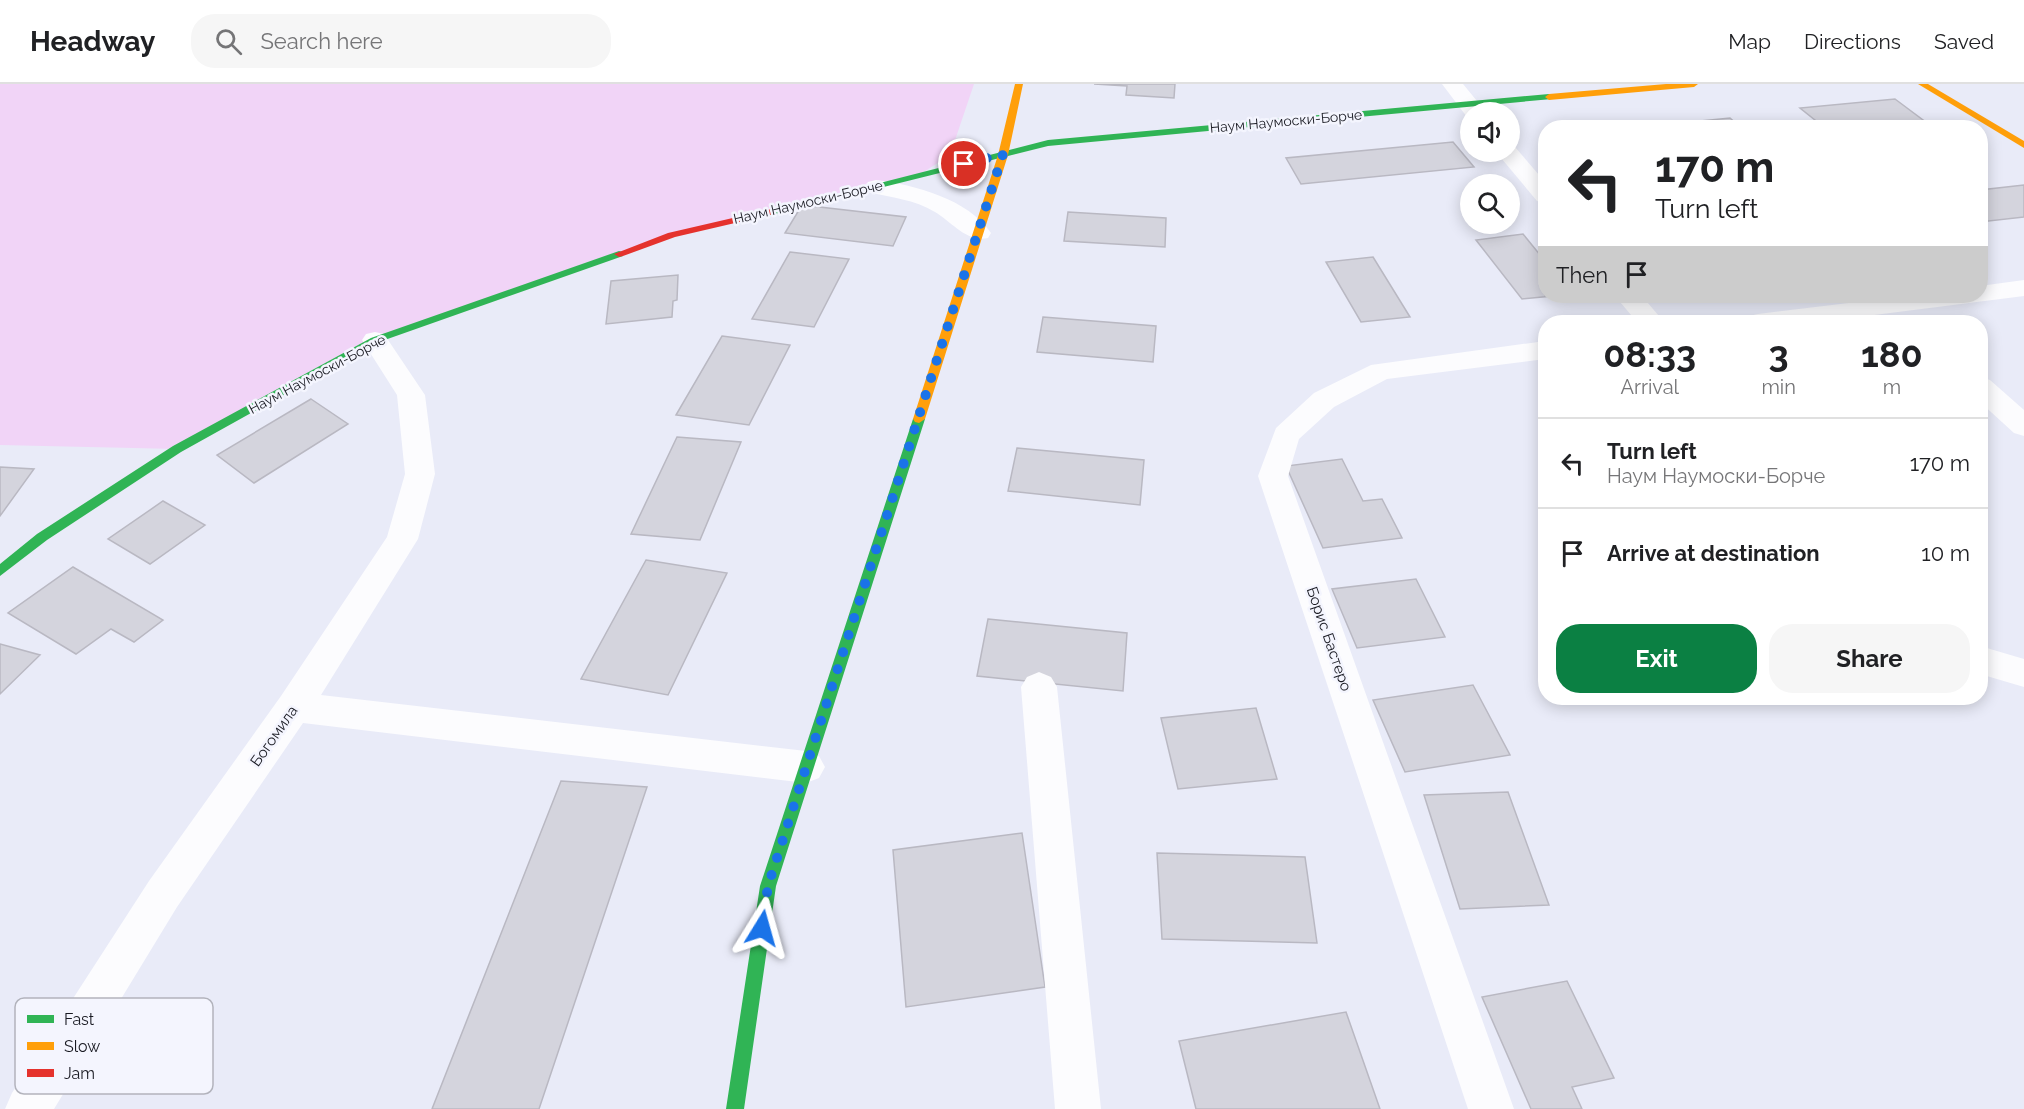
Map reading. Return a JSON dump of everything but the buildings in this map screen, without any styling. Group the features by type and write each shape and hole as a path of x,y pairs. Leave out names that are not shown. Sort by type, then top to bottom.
{"street":[{"path":"735,1109 768,886 979,233 1003,154 1018,84"},
{"path":"1452,84 1466,102"},
{"name":"Наум Наумоски-Борче","path":"1520,104 1694,84"},
{"path":"1922,84 1982,120"},
{"name":"Наум Наумоски-Борче","path":"0,571 42,537 177,449 375,340 672,235 876,187 1048,143 1460,110"},
{"path":"1988,123 2024,145"},
{"path":"1516,162 1538,188"},
{"path":"876,187 898,189 935,201 955,212 979,233"},
{"path":"1988,293 2024,288"},
{"path":"1634,303 1645,315"},
{"path":"1882,315 1900,314 1940,303"},
{"name":"Богомила","path":"98,998 163,894 294,707 402,539 420,474 411,395 375,340"},
{"name":"Борис Бастеро","path":"1491,1109 1273,476 1286,435 1324,400 1382,371 1538,351"},
{"path":"1988,393 2024,426"},
{"path":"1988,663 2024,674"},
{"path":"1039,687 1078,1109"},
{"path":"294,707 806,767"},
{"name":"Богомила","path":"28,1109 37,1094"}],"shaded area":[{"path":"0,84 974,84 950,155 916,177 672,235 375,340 177,449 0,445"}],"traffic: fast":[{"path":"771,212 1048,143 1549,97"},
{"path":"0,571 42,537 177,449 375,340 619,254"},
{"path":"735,1109 768,886 919,419"}],"traffic: slow":[{"path":"919,419 1003,155 1019,84"},
{"path":"1549,97 1694,84"},
{"path":"1922,84 1982,120"},
{"path":"1988,123 2024,145"}],"traffic: jam":[{"path":"619,254 672,235 771,212"}],"route":[{"path":"762,928 768,886 1003,154 964,164"}]}
